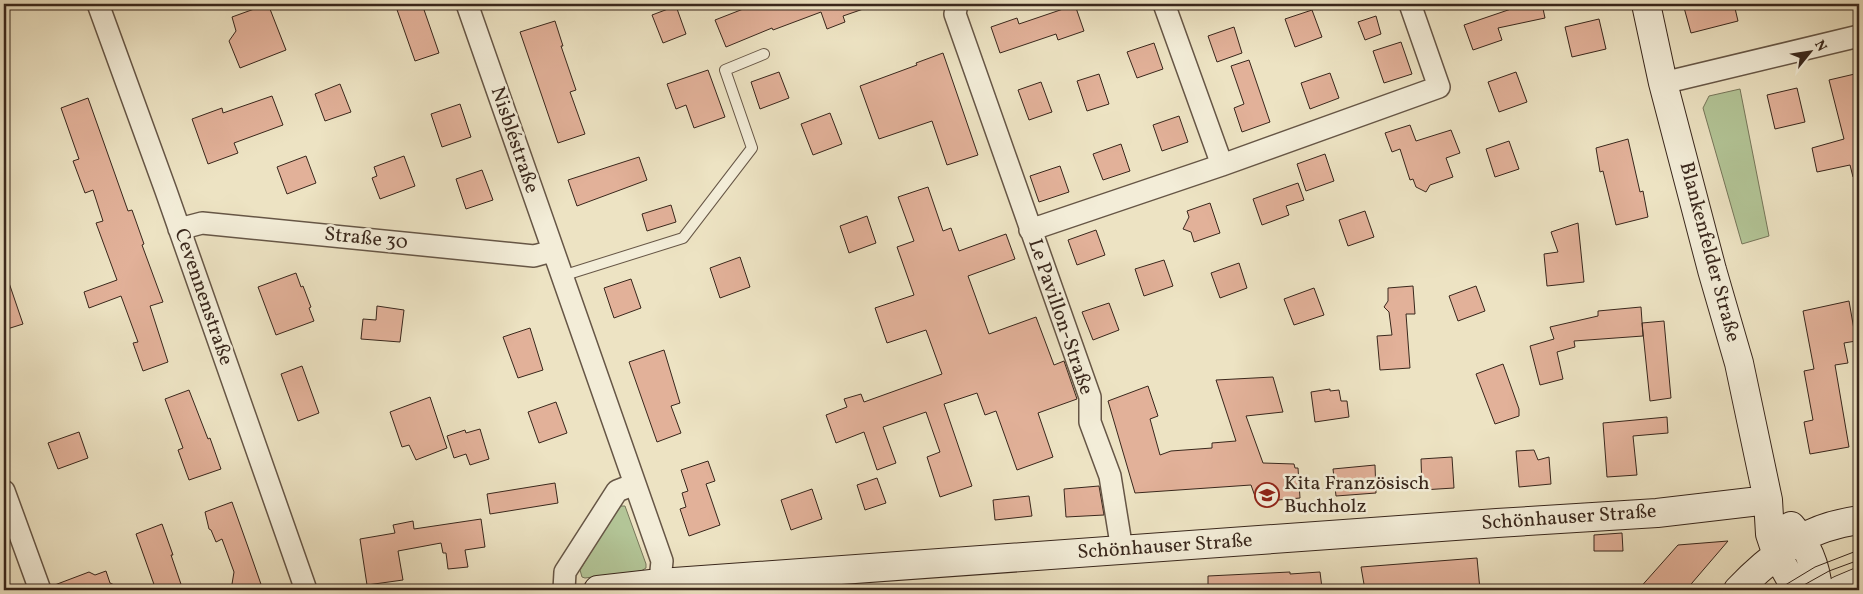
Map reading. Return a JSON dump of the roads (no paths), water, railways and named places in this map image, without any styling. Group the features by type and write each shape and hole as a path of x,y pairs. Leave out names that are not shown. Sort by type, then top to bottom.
{"street":[{"name":"Cevennenstraße","path":"98,4 306,590"},
{"name":"Nisbléstraße","path":"467,4 662,561 660,586"},
{"name":"Le Pavillon-Straße","path":"957,4 955,14 1090,397 1090,422 1110,476 1122,550"},
{"path":"1164,4 1222,165"},
{"name":"Le Pavillon-Straße","path":"1030,230 1222,165 1439,87 1410,4"},
{"name":"Blankenfelder Straße","path":"1646,4 1663,83 1712,270 1739,363 1768,500 1770,534 1777,555 1799,590"},
{"path":"1663,83 1859,36"},
{"name":"Straße 30","path":"179,229 202,223 534,256 552,251"},
{"path":"564,590 565,572 617,491 635,484"},
{"path":"4,491 40,590"},
{"path":"1768,500 1802,538 1815,567 1818,590"},
{"name":"Schönhauser Straße","path":"598,590 1497,522 1650,513 1732,506 1768,500"},
{"path":"1738,590 1777,555 1802,538 1830,527 1859,520"},
{"path":"1840,590 1859,582"}],"lane":[{"path":"562,276 683,238 752,148 726,70 764,54"}],"tram line":[{"path":"1777,590 1815,567 1859,550"},
{"path":"1795,590 1829,571 1859,560"}],"place":[{"name":"Kita Französisch Buchholz","path":"1267,495"}]}
